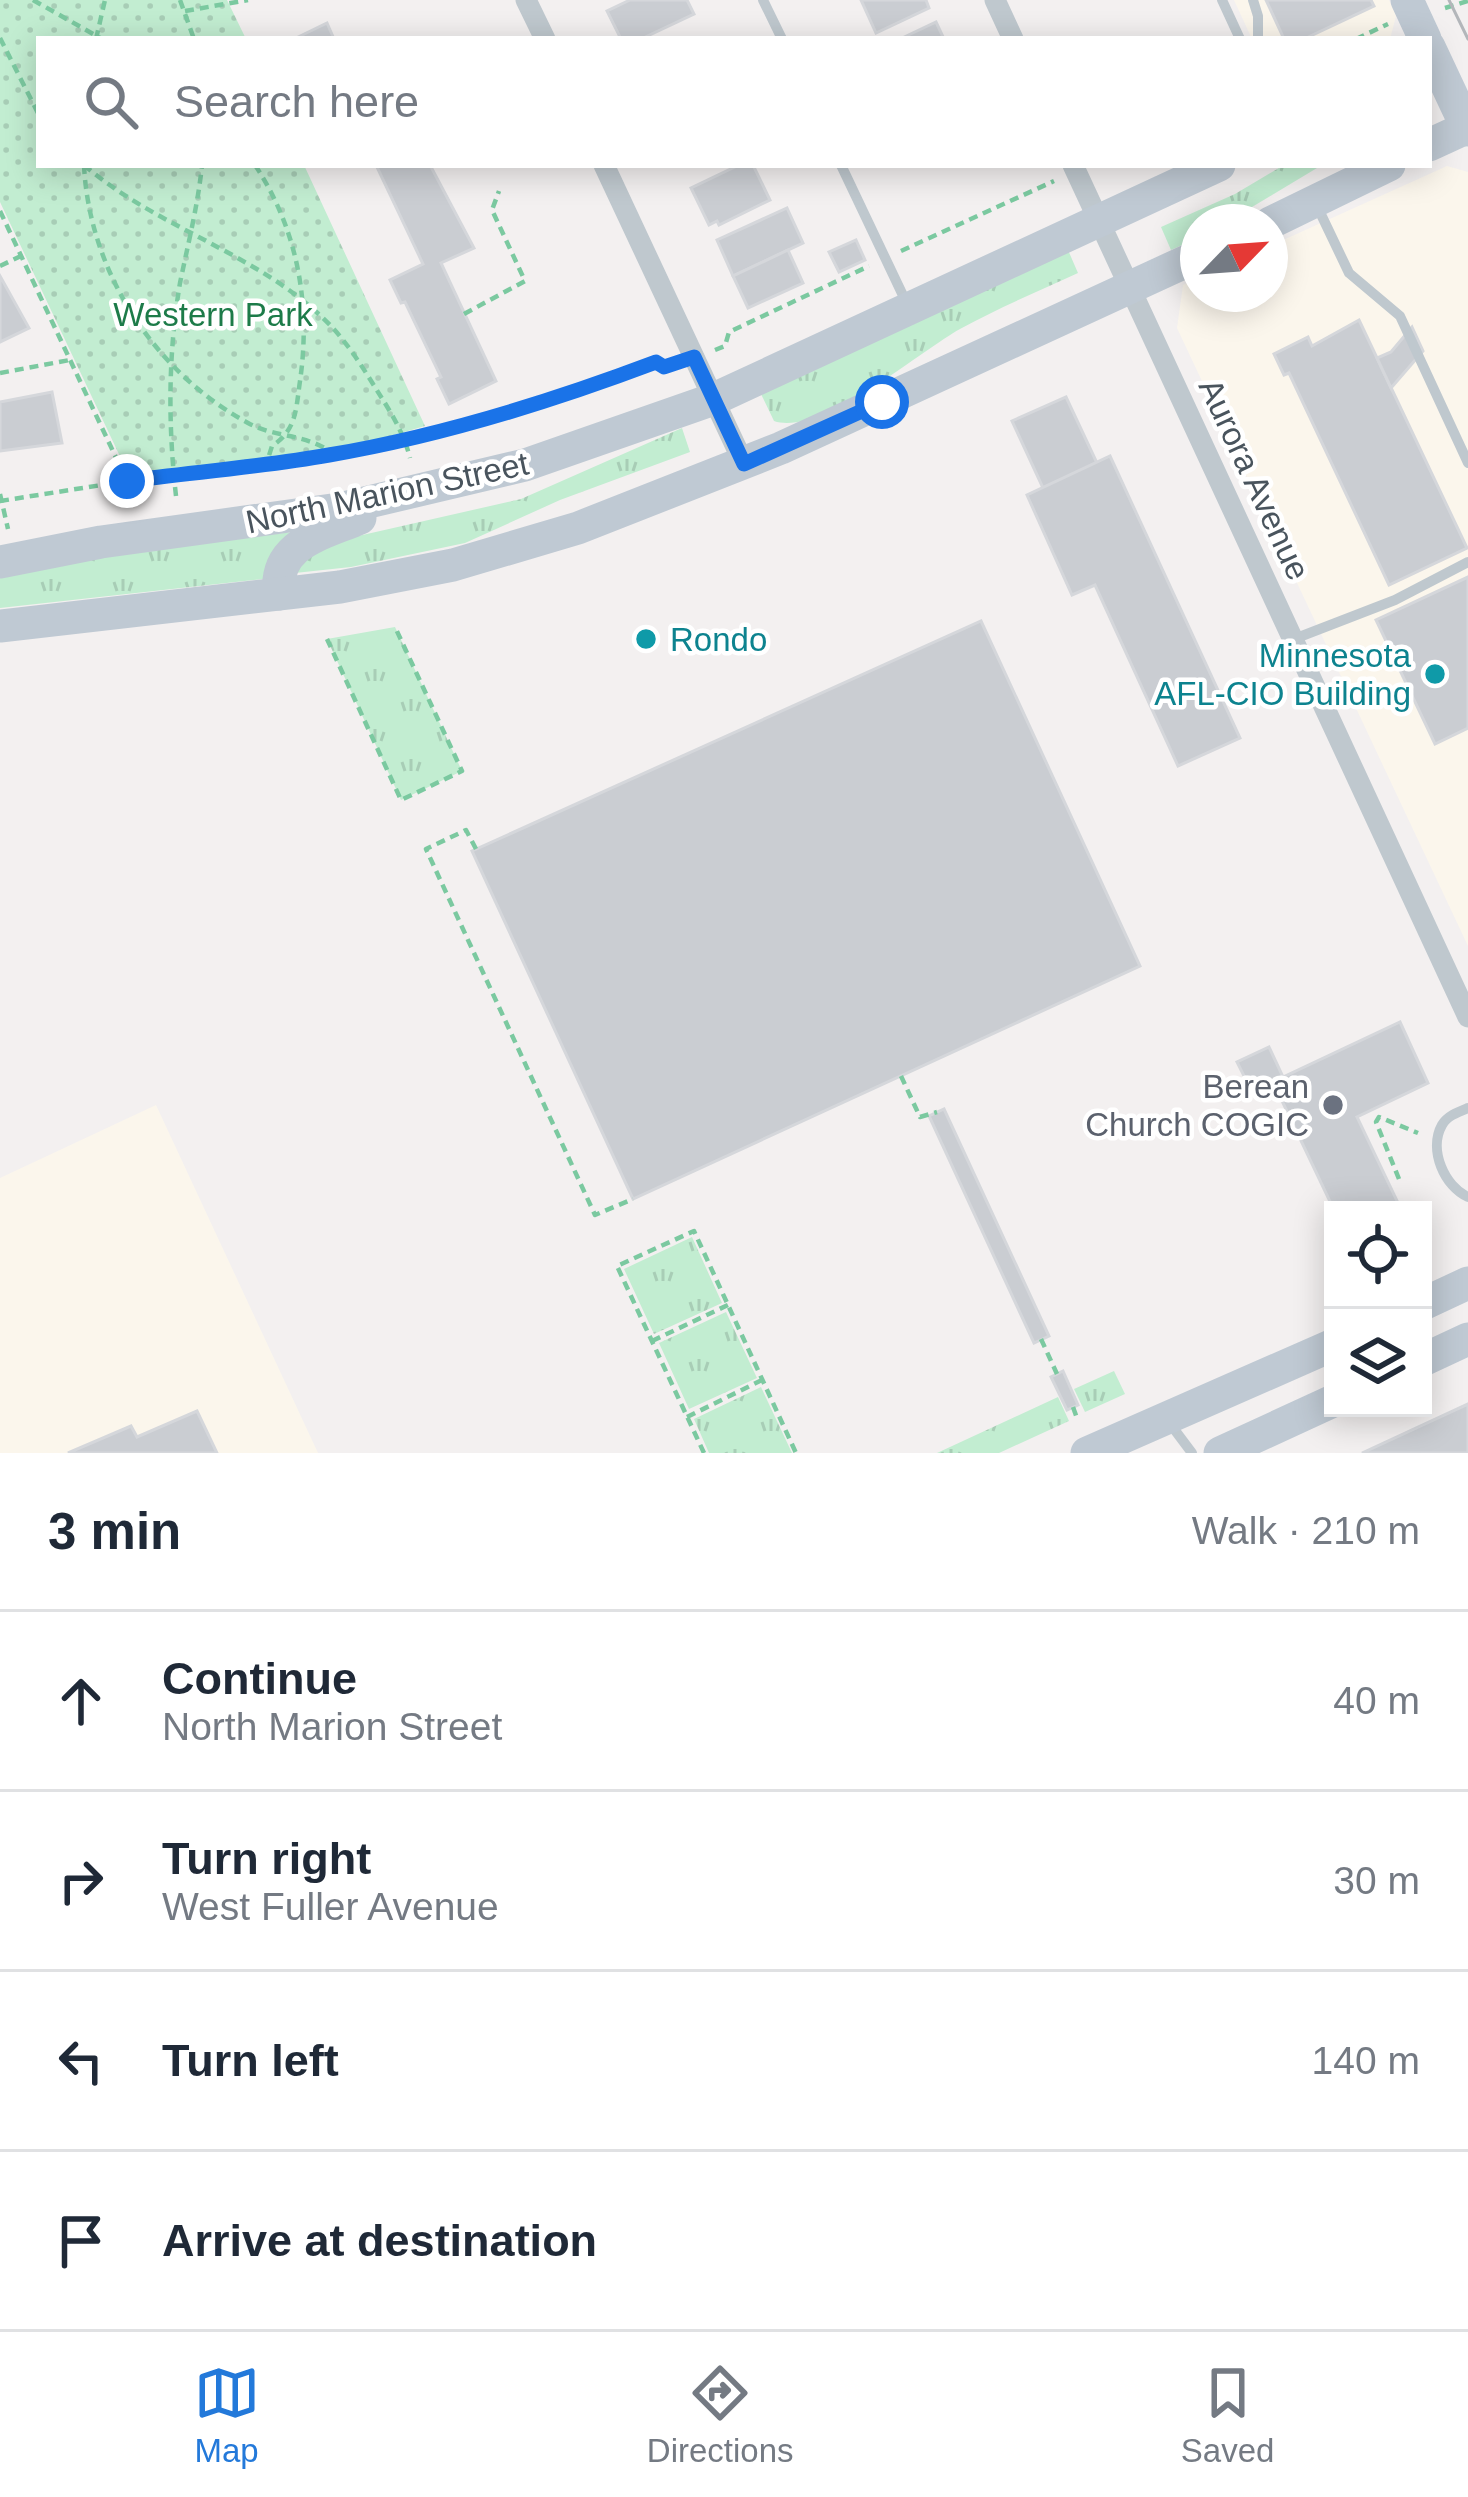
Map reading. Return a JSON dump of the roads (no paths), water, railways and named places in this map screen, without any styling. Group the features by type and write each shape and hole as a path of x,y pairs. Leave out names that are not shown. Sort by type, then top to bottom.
{"main road":[{"path":"1407,0 1428,36"},
{"path":"1432,144 1468,128 1438,54"},
{"name":"North Marion Street","path":"7,561 101,542 339,509 525,465 714,399 1213,168"},
{"path":"1288,215 1383,168"},
{"path":"0,626 279,595 453,565 578,529 744,464 1180,264"},
{"path":"279,595 277,575 298,545 422,492"},
{"path":"1432,1300 1468,1283"},
{"path":"1432,1356 1468,1339"},
{"path":"1083,1437 1166,1417 1324,1349"},
{"path":"1220,1453 1324,1405"}],"street":[{"path":"526,0 544,36"},
{"path":"995,0 1012,36"},
{"path":"605,168 744,464"},
{"name":"Aurora Avenue","path":"1074,168 1468,1018"}],"lane":[{"path":"763,0 781,36"},
{"path":"1222,0 1239,36"},
{"path":"1253,0 1258,36"},
{"path":"842,168 909,309"},
{"path":"1315,202 1348,273 1400,316 1468,463"},
{"path":"1294,639 1395,599 1468,562"},
{"path":"1468,1108 1440,1127 1438,1146 1443,1173 1454,1191 1468,1197"},
{"path":"1166,1417 1192,1453"}],"tram line":[{"path":"1449,0 1468,39"}],"place":[{"name":"Rondo","path":"646,639"},
{"name":"Minnesota AFL-CIO Building","path":"1435,674"},
{"name":"Berean Church COGIC","path":"1333,1105"}],"park label":[{"name":"Western Park","path":"213,314"}]}
